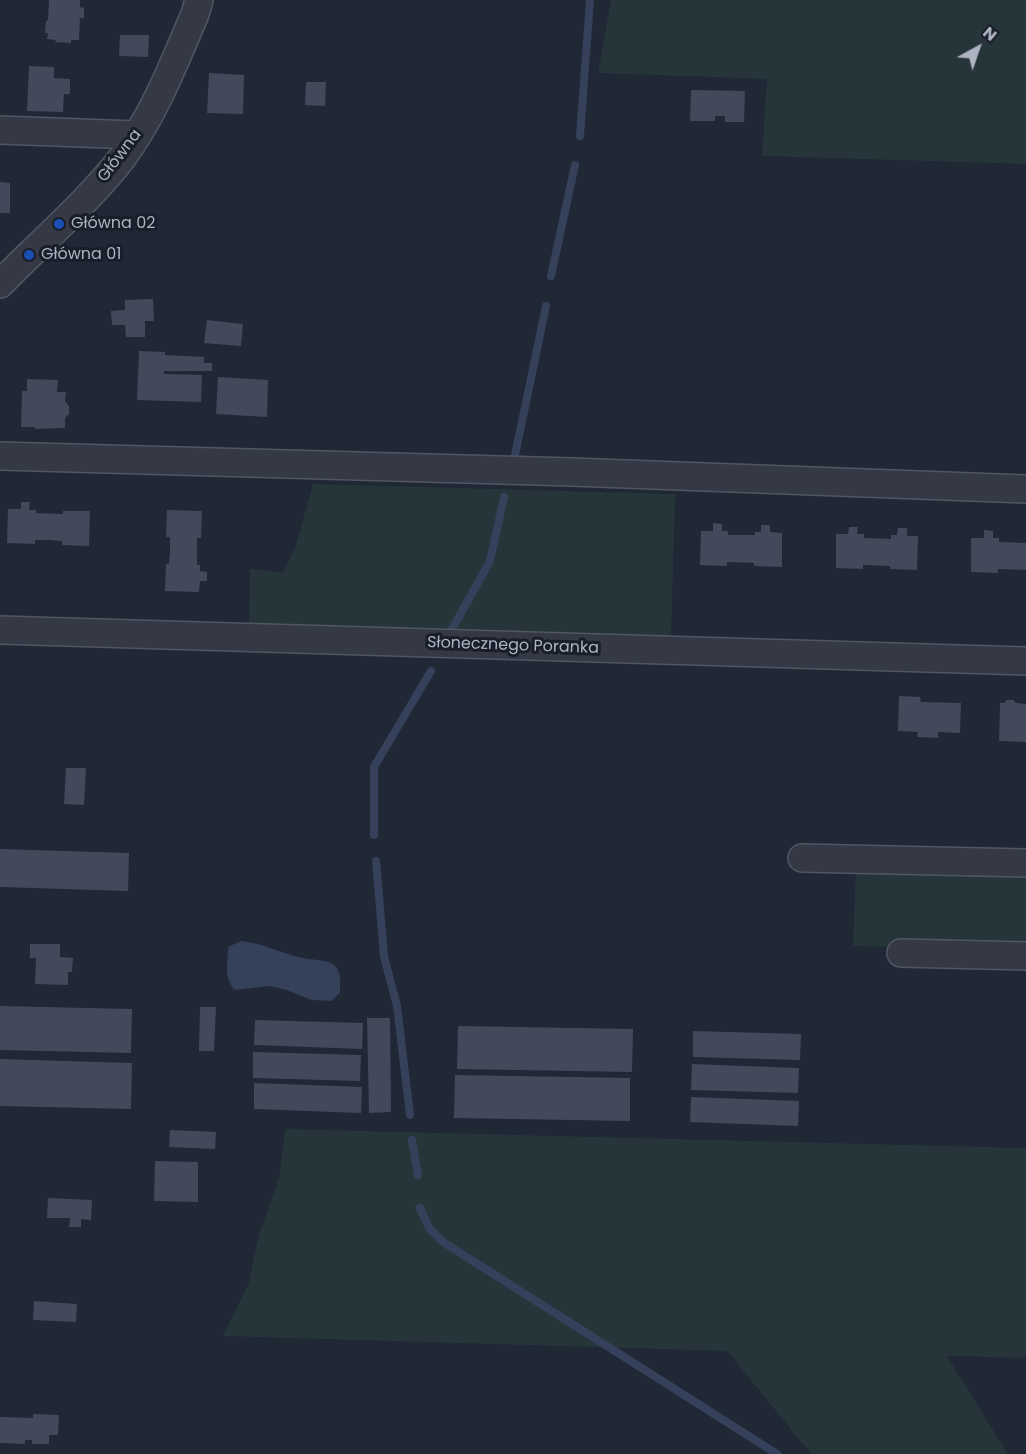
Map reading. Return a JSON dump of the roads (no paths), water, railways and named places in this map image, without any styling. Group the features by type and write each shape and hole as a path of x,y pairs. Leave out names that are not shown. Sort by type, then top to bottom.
{"street":[{"name":"Główna","path":"0,284 99,184 129,146 159,95 199,0"},
{"path":"0,130 129,146"},
{"path":"0,145 129,146"},
{"path":"0,456 572,472 1026,489"},
{"name":"Słonecznego Poranka","path":"0,630 1026,661"},
{"path":"802,858 1026,863"},
{"path":"901,953 1026,956"}],"water":[{"path":"241,941 333,964 340,975 340,993 331,1001 312,1000 270,986 235,990 228,975 228,947"}],"waterway":[{"path":"580,136 590,0"},
{"path":"551,276 575,165"},
{"path":"514,460 546,306"},
{"path":"451,631 490,561 504,497"},
{"path":"374,835 374,767 431,671"},
{"path":"376,861 384,956 397,1006 410,1115"},
{"path":"412,1140 418,1175"},
{"path":"420,1208 429,1228 443,1242 777,1454"}],"place":[{"name":"Główna 02","path":"59,224"},
{"name":"Główna 01","path":"29,255"}]}
